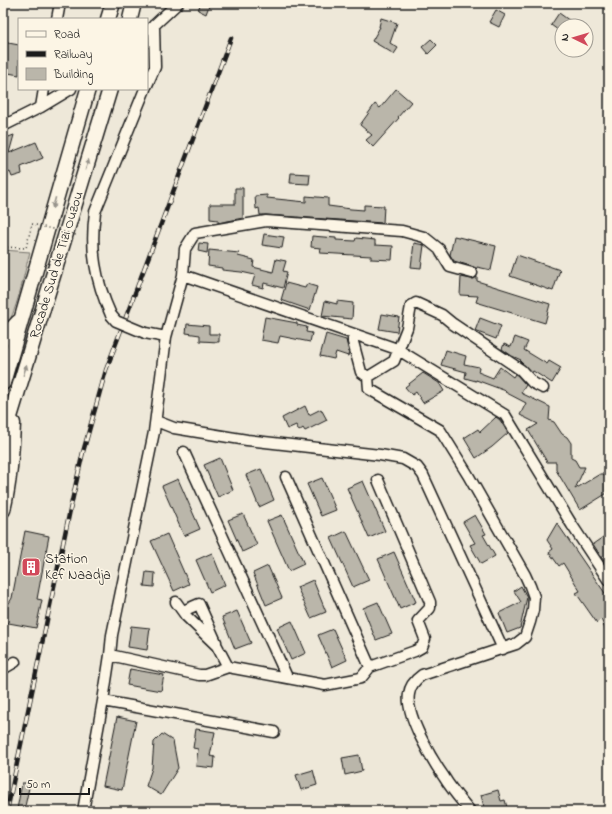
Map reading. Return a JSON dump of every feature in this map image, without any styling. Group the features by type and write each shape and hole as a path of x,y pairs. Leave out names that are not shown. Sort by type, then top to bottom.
{"highway":[{"path":"108,18 112,3"},
{"path":"130,18 134,3"},
{"name":"Rocade Sud de Tizi Ouzou","path":"3,383 88,90"},
{"name":"Rocade Sud de Tizi Ouzou","path":"3,440 110,90"},
{"path":"3,338 21,319"},
{"path":"3,510 10,479 14,407"}],"street":[{"path":"57,18 60,3"},
{"path":"148,83 155,67 150,28 178,3"},
{"path":"41,107 44,90"},
{"path":"3,126 70,90"},
{"path":"146,90 95,212 92,249 106,304 111,315 116,321 145,333 166,337"},
{"path":"83,811 103,701 112,635 156,421 166,337 182,276 185,249 195,233 266,221 402,231 424,237 439,249 450,267 472,273"},
{"path":"182,276 398,349 506,415 572,525 609,581"},
{"path":"368,377 394,361 407,328 412,306 416,303 442,315 462,331 521,370 533,383 543,388"},
{"path":"353,334 353,342 361,372 368,377 369,389 440,430 468,475 530,586 534,597 533,610 525,637 516,644 422,675 413,681 409,694 408,704 417,729 444,778 470,811"},
{"path":"156,421 174,428 247,440 403,459 417,467 423,476 503,649"},
{"path":"184,452 287,677"},
{"path":"286,477 370,667"},
{"path":"110,655 199,675 206,675 228,667 325,685 361,678 370,667 415,651 422,647 425,639 418,621 430,608 430,602 378,480"},
{"path":"176,602 217,646"},
{"path":"183,611 199,604 217,646 228,667"},
{"path":"3,669 15,662"},
{"path":"103,701 274,732"}],"path":[{"path":"3,247 26,248 32,224 76,235"}],"shaded area":[{"path":"3,250 30,252 20,293 12,315 3,330"}],"building":[{"path":"201,3 210,3 206,14 198,10"},
{"path":"496,10 505,15 499,27 489,22"},
{"path":"559,13 566,18 556,18"},
{"path":"381,18 397,23 390,43 398,48 394,54 372,41 380,27"},
{"path":"554,20 554,27 551,25"},
{"path":"431,39 437,45 428,54 422,47"},
{"path":"3,42 18,45 18,75 3,72"},
{"path":"396,89 411,102 373,147 366,140 372,135 360,125 375,104 380,108"},
{"path":"14,135 9,153 36,142 43,158 21,167 22,174 12,177 10,172 3,175 3,139"},
{"path":"291,173 310,174 309,184 290,183"},
{"path":"235,188 243,188 243,218 218,223 218,220 210,219 210,204 235,204"},
{"path":"267,195 267,198 306,202 306,196 328,198 328,206 351,209 364,210 364,205 384,206 383,223 260,215 259,208 256,209 255,196"},
{"path":"264,234 284,237 282,248 262,245"},
{"path":"312,236 336,238 336,240 355,241 356,238 375,240 375,245 393,246 392,260 371,259 371,256 320,253 321,248 311,247"},
{"path":"454,236 496,246 491,270 477,267 477,269 454,261 450,255"},
{"path":"199,243 208,244 207,253 198,251"},
{"path":"414,243 424,245 421,268 411,267"},
{"path":"209,250 239,253 238,256 254,260 253,267 273,272 276,259 286,261 283,271 287,272 283,288 264,283 263,288 252,285 255,275 222,270 222,268 208,266"},
{"path":"517,255 560,270 553,291 510,276"},
{"path":"461,277 471,279 477,277 477,281 550,304 545,323 476,302 478,296 460,295"},
{"path":"286,283 305,288 307,284 317,287 310,310 281,300"},
{"path":"325,301 337,304 337,301 353,303 352,319 322,316"},
{"path":"382,314 399,317 397,332 379,329"},
{"path":"265,317 297,323 297,325 307,327 306,332 312,333 310,342 280,336 278,343 261,340"},
{"path":"480,318 501,326 496,339 475,331"},
{"path":"187,324 209,326 209,334 219,334 219,342 200,341 200,335 186,333"},
{"path":"326,334 346,340 349,352 348,356 336,352 334,359 320,356"},
{"path":"515,337 528,342 524,350 547,364 549,361 561,368 552,383 533,371 532,373 520,361 521,360 502,349 504,344 511,347"},
{"path":"446,350 466,356 464,364 479,367 478,372 493,378 500,367 513,377 515,374 517,375 526,385 521,393 550,407 549,420 554,422 562,434 567,437 571,443 571,458 575,460 579,467 585,467 575,489 600,474 605,474 609,479 609,492 580,510 556,470 556,462 547,462 528,430 538,424 520,415 526,403 505,392 506,391 476,380 465,378 466,372 441,365"},
{"path":"423,373 439,383 444,391 423,403 416,392 412,395 405,387"},
{"path":"305,406 309,415 321,409 327,420 305,431 303,428 299,431 296,425 287,429 282,418"},
{"path":"496,417 500,420 508,433 476,458 464,438 478,429 480,432"},
{"path":"220,458 233,490 218,497 204,465"},
{"path":"261,469 274,500 259,507 246,475"},
{"path":"322,478 336,510 321,516 307,484"},
{"path":"178,479 200,529 184,536 162,486"},
{"path":"363,481 385,531 369,538 347,488"},
{"path":"243,514 257,545 242,552 228,520"},
{"path":"282,515 304,564 289,571 267,521"},
{"path":"475,515 486,534 483,535 495,556 481,564 470,545 475,543 463,522"},
{"path":"557,523 609,599 609,639 601,619 597,623 576,593 580,591 563,563 559,566 549,552 553,549 547,540"},
{"name":"Station Kef Naadja","path":"25,531 49,536 37,599 42,600 36,628 3,622 3,604 8,605 12,598"},
{"path":"346,531 369,580 353,587 331,538"},
{"path":"167,534 189,584 174,591 151,541"},
{"path":"606,535 609,540 609,569 593,544"},
{"path":"394,552 416,602 400,609 378,559"},
{"path":"212,553 225,585 210,592 196,560"},
{"path":"268,566 282,598 266,605 253,573"},
{"path":"146,572 155,573 154,587 144,586"},
{"path":"313,580 326,612 311,618 297,587"},
{"path":"521,586 527,597 520,628 507,633 499,613 521,602 514,591"},
{"path":"378,602 392,634 376,640 363,608"},
{"path":"237,611 251,643 235,649 222,617"},
{"path":"292,621 306,653 291,660 277,628"},
{"path":"131,626 150,628 147,650 128,647"},
{"path":"333,629 347,660 332,667 318,635"},
{"path":"130,669 164,675 161,691 127,685"},
{"path":"117,717 136,721 122,790 103,786"},
{"path":"196,729 215,732 210,756 215,757 214,768 196,766 198,749 193,748"},
{"path":"162,734 173,741 178,768 161,795 146,786 152,768 154,742"},
{"path":"359,755 362,771 345,775 342,758"},
{"path":"313,770 317,785 301,790 296,775"},
{"path":"22,783 30,783 24,811 17,809"},
{"path":"498,790 501,801 505,800 508,811 485,811 481,795"}],"railway":[{"path":"7,811 83,452 106,370 231,38"}],"place":[{"name":"Station Kef Naadja","path":"31,567"}]}
